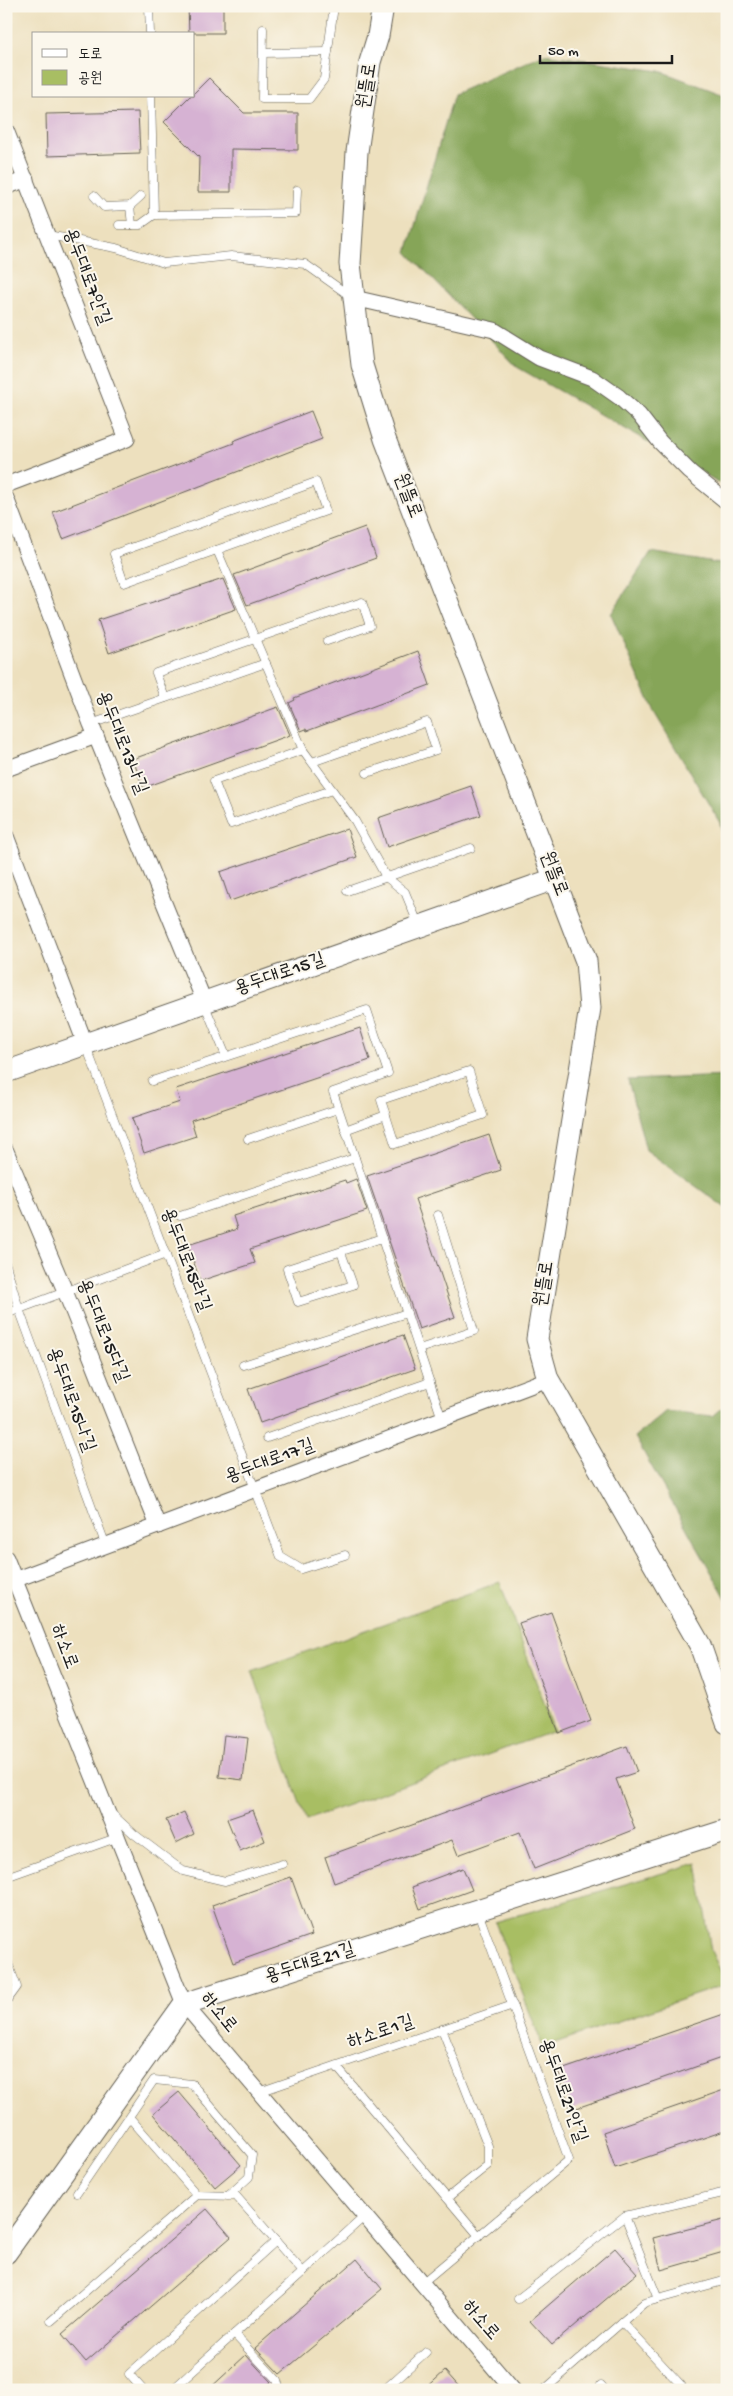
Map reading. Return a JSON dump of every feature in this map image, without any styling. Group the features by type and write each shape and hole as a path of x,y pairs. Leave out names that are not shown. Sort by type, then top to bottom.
{"street":[{"name":"원뜰로","path":"383,6 378,36 370,62 358,152 350,264 362,365 385,439 586,961 590,1008 537,1339 548,1379 700,1645 727,1723"},
{"name":"용두대로7안길","path":"6,130 127,439 6,485"},
{"path":"6,187 26,179"},
{"path":"354,298 494,330 539,358 592,378 619,396 639,415 660,442 690,472 727,502"},
{"name":"용두대로13나길","path":"6,498 94,730 204,1001"},
{"path":"6,769 94,730"},
{"path":"6,836 85,1043"},
{"name":"용두대로15길","path":"6,1072 554,879"},
{"name":"용두대로15다길","path":"6,1151 66,1292 158,1526"},
{"name":"용두대로17길","path":"11,1581 548,1379"},
{"name":"하소로","path":"6,1558 11,1581 184,2004 513,2390"},
{"name":"용두대로21길","path":"184,2004 727,1830"},
{"path":"6,2253 184,2004"}],"lane":[{"path":"149,6 150,32"},
{"path":"262,29 262,99 309,99 324,80 334,6"},
{"path":"262,53 328,52"},
{"path":"151,98 154,215"},
{"path":"119,225 140,225 154,215 296,214 297,190"},
{"path":"94,196 104,207 130,206 141,196"},
{"path":"130,206 132,225"},
{"path":"48,235 116,248 164,263 232,256 305,264 354,298"},
{"path":"316,482 326,511 217,550 124,583 114,554 316,482"},
{"path":"217,550 303,750 355,822 386,877 404,892 419,926"},
{"path":"165,698 156,673 362,602 370,626 327,641"},
{"path":"94,730 165,698 266,664"},
{"path":"312,762 427,722 436,750 367,773"},
{"path":"303,750 214,781 231,824 332,790"},
{"path":"347,890 471,848"},
{"path":"204,1001 226,1056"},
{"path":"152,1081 367,1010 388,1073 333,1092 442,1419"},
{"name":"용두대로15라길","path":"85,1043 281,1558 301,1569 345,1554"},
{"path":"468,1071 483,1115 395,1144 386,1116 381,1100 468,1071"},
{"path":"248,1139 338,1109"},
{"path":"345,1130 386,1116"},
{"path":"180,1216 355,1158"},
{"path":"419,1349 474,1331 438,1215"},
{"path":"341,1252 353,1285 298,1302 287,1269 382,1238"},
{"path":"6,1314 166,1254"},
{"name":"용두대로15나길","path":"6,1266 19,1309 106,1546"},
{"path":"243,1365 407,1313"},
{"path":"267,1438 430,1382"},
{"path":"104,1807 134,1834 183,1871 225,1881 282,1864"},
{"path":"6,1878 116,1838"},
{"name":"용두대로21안길","path":"422,2283 570,2160 478,1910"},
{"path":"6,1958 17,1988 6,2002"},
{"name":"하소로1길","path":"259,2092 513,2005"},
{"path":"442,2029 488,2146 488,2165 447,2198"},
{"path":"336,2066 479,2236"},
{"path":"77,2193 130,2118 154,2080 192,2084 252,2154 249,2177 228,2196"},
{"path":"130,2118 197,2195"},
{"path":"518,2300 625,2216 727,2192"},
{"path":"51,2321 197,2195 236,2196 303,2272"},
{"path":"172,2390 365,2216"},
{"path":"625,2216 658,2299"},
{"path":"143,2390 129,2374 276,2241"},
{"path":"544,2390 644,2302 725,2280 727,2291"},
{"path":"622,2322 681,2385 676,2390"},
{"path":"234,2334 277,2380 280,2390"},
{"path":"384,2390 426,2352"}],"green space":[{"path":"544,54 660,71 727,96 727,487 517,367 407,252 454,94"},
{"path":"651,552 727,565 727,859 720,823 654,712 611,614"},
{"path":"727,1076 727,1209 646,1150 628,1080"},
{"path":"727,1404 727,1600 635,1437 666,1411 713,1416"},
{"path":"500,1582 554,1731 306,1820 252,1671"},
{"path":"697,1863 711,1951 727,1984 543,2047 495,1922"}],"building":[{"path":"188,6 223,6 223,33 189,32"},
{"path":"209,78 244,113 298,113 298,150 231,149 231,192 198,192 199,157 164,122 188,98 195,98 195,92"},
{"path":"138,112 140,153 47,156 46,114"},
{"path":"311,411 322,439 63,539 53,512 234,443 233,441"},
{"path":"365,527 376,558 247,605 234,575"},
{"path":"223,579 236,609 109,653 98,620"},
{"path":"418,651 430,685 307,731 306,729 301,731 289,703 295,700 294,698"},
{"path":"278,707 290,735 143,788 133,759"},
{"path":"471,786 481,815 387,847 378,818"},
{"path":"347,829 357,857 230,901 220,872"},
{"path":"360,1028 370,1060 191,1120 196,1136 144,1153 132,1118 180,1102 176,1089"},
{"path":"489,1135 501,1170 415,1199 455,1317 419,1329 367,1176"},
{"path":"356,1179 367,1211 250,1249 255,1263 200,1281 188,1245 237,1229 233,1216 345,1180 346,1183"},
{"path":"403,1335 415,1369 260,1423 248,1389"},
{"path":"551,1612 591,1721 559,1733 519,1623"},
{"path":"224,1735 248,1738 243,1780 219,1777"},
{"path":"627,1746 637,1772 616,1779 635,1829 534,1869 520,1832 458,1855 452,1840 334,1883 325,1857"},
{"path":"253,1810 265,1841 240,1851 227,1819"},
{"path":"184,1812 194,1834 176,1843 166,1820"},
{"path":"463,1868 472,1890 420,1909 412,1887"},
{"path":"291,1877 312,1935 233,1963 212,1905"},
{"path":"727,2013 727,2056 571,2110 558,2071"},
{"path":"727,2089 727,2130 615,2168 603,2132"},
{"path":"179,2092 241,2165 215,2187 153,2114"},
{"path":"207,2209 231,2237 86,2362 62,2334"},
{"path":"727,2219 727,2251 661,2270 653,2238"},
{"path":"615,2248 637,2273 552,2345 530,2321"},
{"path":"357,2259 382,2289 280,2374 255,2348"},
{"path":"246,2355 271,2382 262,2390 208,2390"},
{"path":"445,2371 462,2390 424,2390"}]}
